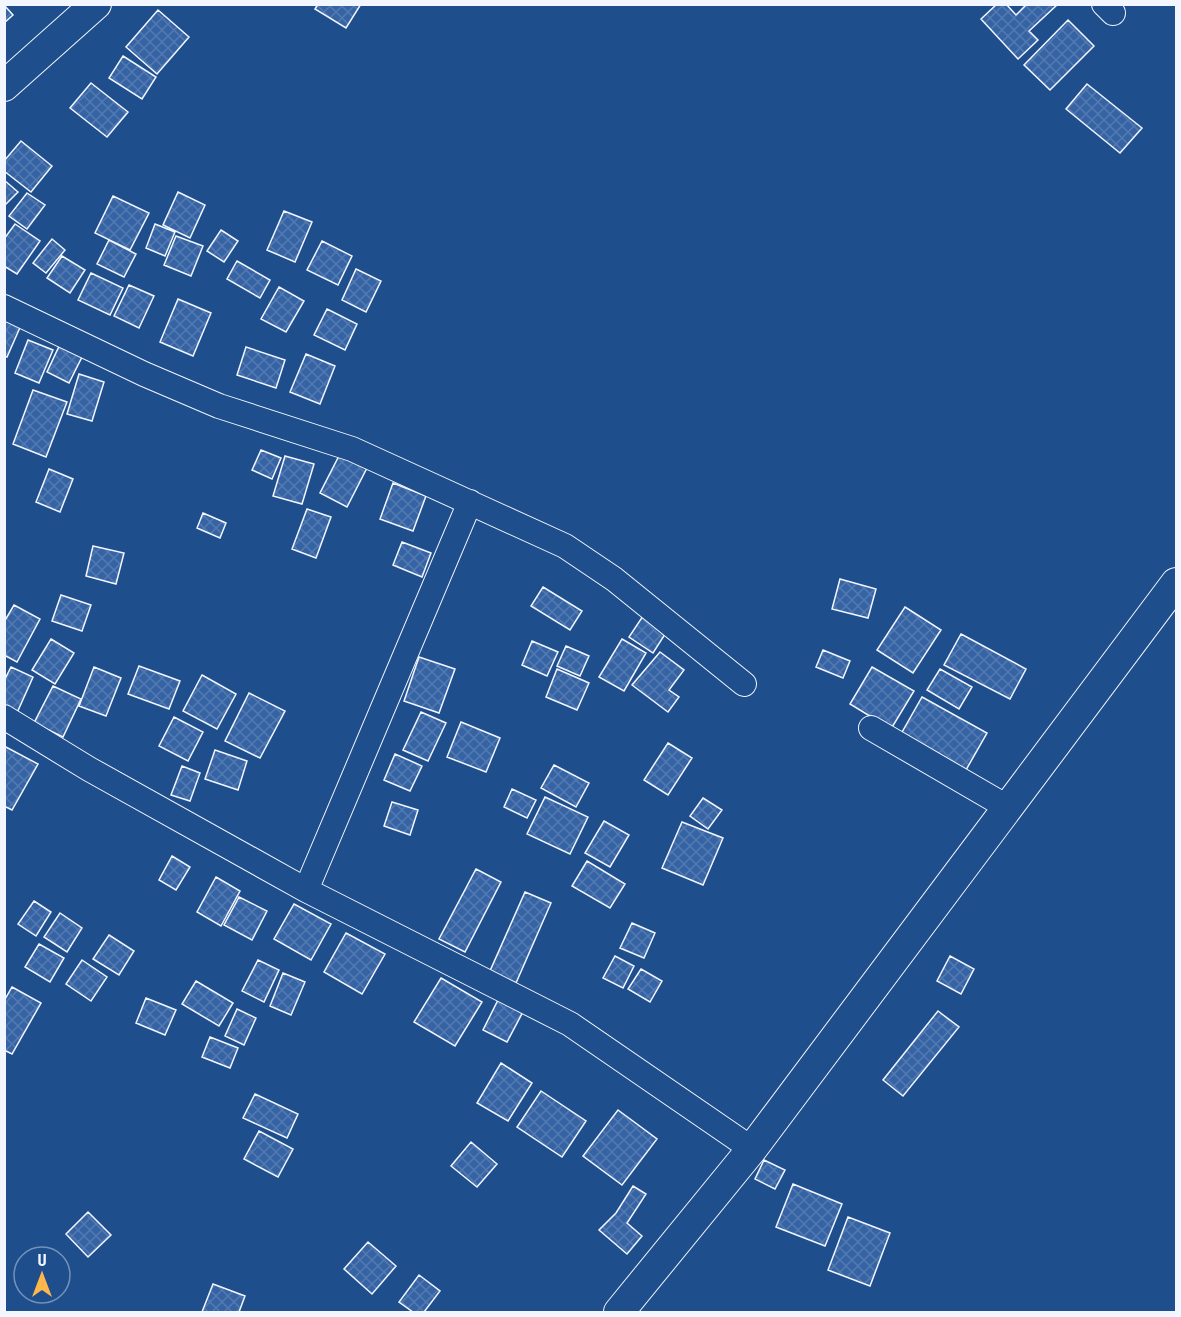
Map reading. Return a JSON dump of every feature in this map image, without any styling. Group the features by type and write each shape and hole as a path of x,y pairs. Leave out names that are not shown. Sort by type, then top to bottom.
{"street":[{"path":"4,86 96,4"},
{"path":"4,307 198,397 352,449 565,546 589,560 744,684"},
{"path":"306,890 470,502"},
{"path":"619,1312 752,1149 1176,583"},
{"path":"4,717 89,769 306,890 570,1024 752,1149"},
{"path":"872,729 1007,807"}],"building":[{"path":"318,4 361,4 346,28 315,9"},
{"path":"997,4 1006,4 1016,15 1027,4 1058,4 1029,31 1038,40 1018,59 981,19"},
{"path":"4,5 13,15 4,23"},
{"path":"158,10 189,37 157,74 126,47"},
{"path":"1068,20 1094,46 1050,90 1024,65"},
{"path":"123,56 156,77 142,99 109,78"},
{"path":"91,83 128,112 107,137 70,108"},
{"path":"1087,84 1142,128 1120,153 1066,109"},
{"path":"21,141 52,166 31,192 4,171 4,161"},
{"path":"4,180 18,192 4,206"},
{"path":"178,192 205,205 190,238 163,225"},
{"path":"27,193 45,205 27,229 9,216"},
{"path":"113,196 149,213 130,250 95,233"},
{"path":"284,211 312,222 295,262 267,250"},
{"path":"15,224 40,241 17,274 4,266 4,239"},
{"path":"155,224 175,232 165,256 146,248"},
{"path":"221,230 238,241 224,262 207,251"},
{"path":"176,236 203,246 191,276 164,265"},
{"path":"52,239 65,250 46,273 33,263"},
{"path":"109,240 136,254 124,277 97,264"},
{"path":"322,241 352,256 338,285 307,270"},
{"path":"62,256 85,270 70,293 47,278"},
{"path":"237,261 270,280 260,298 227,279"},
{"path":"356,269 381,281 366,312 342,300"},
{"path":"91,273 123,288 110,315 78,300"},
{"path":"129,285 154,296 139,328 114,316"},
{"path":"279,287 304,301 286,332 261,319"},
{"path":"178,299 211,313 193,356 160,342"},
{"path":"327,309 357,324 345,350 314,335"},
{"path":"4,315 22,323 7,357 4,356"},
{"path":"28,340 53,350 39,383 15,373"},
{"path":"62,340 85,351 69,383 47,372"},
{"path":"246,347 285,360 276,388 237,375"},
{"path":"306,354 335,366 320,404 290,392"},
{"path":"79,374 104,382 92,421 67,414"},
{"path":"33,390 67,402 46,457 13,444"},
{"path":"343,448 370,462 347,507 320,493"},
{"path":"261,450 281,458 272,479 252,470"},
{"path":"285,456 314,464 302,504 273,496"},
{"path":"49,469 73,479 60,512 36,502"},
{"path":"393,483 426,496 413,531 380,519"},
{"path":"307,509 331,517 316,558 292,549"},
{"path":"203,513 226,523 220,538 197,528"},
{"path":"402,542 431,553 422,577 393,565"},
{"path":"93,546 124,553 116,584 86,576"},
{"path":"840,579 876,589 868,618 832,609"},
{"path":"543,587 582,611 570,630 531,606"},
{"path":"61,595 91,605 82,631 52,621"},
{"path":"14,605 40,619 17,662 4,655 4,622"},
{"path":"905,607 941,630 913,673 877,650"},
{"path":"645,613 669,628 653,653 629,637"},
{"path":"961,634 1026,669 1010,699 944,665"},
{"path":"51,639 74,653 55,684 32,670"},
{"path":"622,639 646,653 624,691 599,677"},
{"path":"532,641 558,652 547,676 522,665"},
{"path":"566,646 589,656 580,676 557,666"},
{"path":"823,650 850,661 843,678 816,667"},
{"path":"660,652 684,670 669,690 679,697 668,712 632,685"},
{"path":"419,657 455,669 439,713 404,701"},
{"path":"139,666 180,681 169,709 128,694"},
{"path":"11,667 33,677 16,715 4,709 4,681"},
{"path":"94,667 121,678 106,716 79,706"},
{"path":"872,667 914,691 891,729 850,704"},
{"path":"557,669 589,683 577,710 546,697"},
{"path":"940,669 972,687 959,709 927,690"},
{"path":"202,675 236,694 217,729 183,711"},
{"path":"53,686 81,699 63,737 34,723"},
{"path":"249,693 285,711 260,758 225,741"},
{"path":"922,697 987,733 962,777 897,741"},
{"path":"421,712 446,723 428,761 403,750"},
{"path":"174,717 203,732 188,761 159,746"},
{"path":"461,722 500,738 486,772 447,757"},
{"path":"668,743 692,758 668,795 644,780"},
{"path":"4,746 38,764 12,810 4,806"},
{"path":"215,750 247,761 238,790 205,779"},
{"path":"395,754 422,766 410,791 384,780"},
{"path":"554,765 589,783 576,807 541,788"},
{"path":"182,766 200,773 190,801 171,795"},
{"path":"512,789 536,800 527,818 504,807"},
{"path":"545,797 588,817 570,854 527,834"},
{"path":"703,798 722,810 708,829 690,816"},
{"path":"392,802 418,810 410,835 384,826"},
{"path":"604,821 629,835 610,867 585,853"},
{"path":"682,822 723,838 703,885 662,868"},
{"path":"172,856 190,867 176,890 159,880"},
{"path":"587,861 625,884 610,908 572,886"},
{"path":"476,869 501,882 465,952 439,939"},
{"path":"216,877 240,891 221,926 197,912"},
{"path":"525,892 551,903 516,983 490,971"},
{"path":"239,897 267,911 252,940 224,925"},
{"path":"34,901 51,912 36,936 18,924"},
{"path":"294,904 331,924 311,960 274,939"},
{"path":"60,913 82,928 67,952 44,937"},
{"path":"632,923 655,933 644,958 620,948"},
{"path":"346,933 385,954 362,994 324,972"},
{"path":"109,935 134,951 119,975 93,959"},
{"path":"39,944 64,958 50,982 25,967"},
{"path":"615,956 634,966 623,988 603,978"},
{"path":"950,956 974,969 961,994 937,981"},
{"path":"82,960 107,977 91,1001 66,984"},
{"path":"258,960 279,970 264,1002 242,991"},
{"path":"641,969 662,981 650,1002 628,989"},
{"path":"283,973 305,982 291,1015 270,1006"},
{"path":"441,978 482,1002 455,1046 414,1022"},
{"path":"196,981 233,1003 219,1026 182,1004"},
{"path":"12,987 41,1003 12,1054 4,1050 4,1001"},
{"path":"500,996 525,1008 507,1042 483,1030"},
{"path":"146,998 176,1010 165,1035 136,1023"},
{"path":"237,1009 256,1018 244,1045 225,1036"},
{"path":"938,1011 959,1027 903,1096 883,1080"},
{"path":"210,1037 238,1048 230,1068 202,1057"},
{"path":"501,1063 532,1083 508,1121 477,1103"},
{"path":"541,1091 586,1121 562,1157 517,1127"},
{"path":"255,1094 298,1114 287,1138 243,1118"},
{"path":"618,1110 657,1139 622,1185 583,1156"},
{"path":"259,1131 293,1149 278,1177 244,1159"},
{"path":"471,1142 497,1164 477,1187 451,1166"},
{"path":"764,1160 785,1170 775,1189 755,1179"},
{"path":"793,1184 842,1204 825,1246 776,1227"},
{"path":"633,1186 646,1194 627,1223 642,1236 627,1254 599,1230 616,1213"},
{"path":"88,1212 111,1235 88,1257 66,1234"},
{"path":"848,1217 890,1233 870,1286 828,1270"},
{"path":"368,1242 396,1266 372,1294 344,1269"},
{"path":"419,1275 440,1291 424,1312 413,1312 399,1302"},
{"path":"213,1284 245,1296 239,1312 202,1312"}]}
